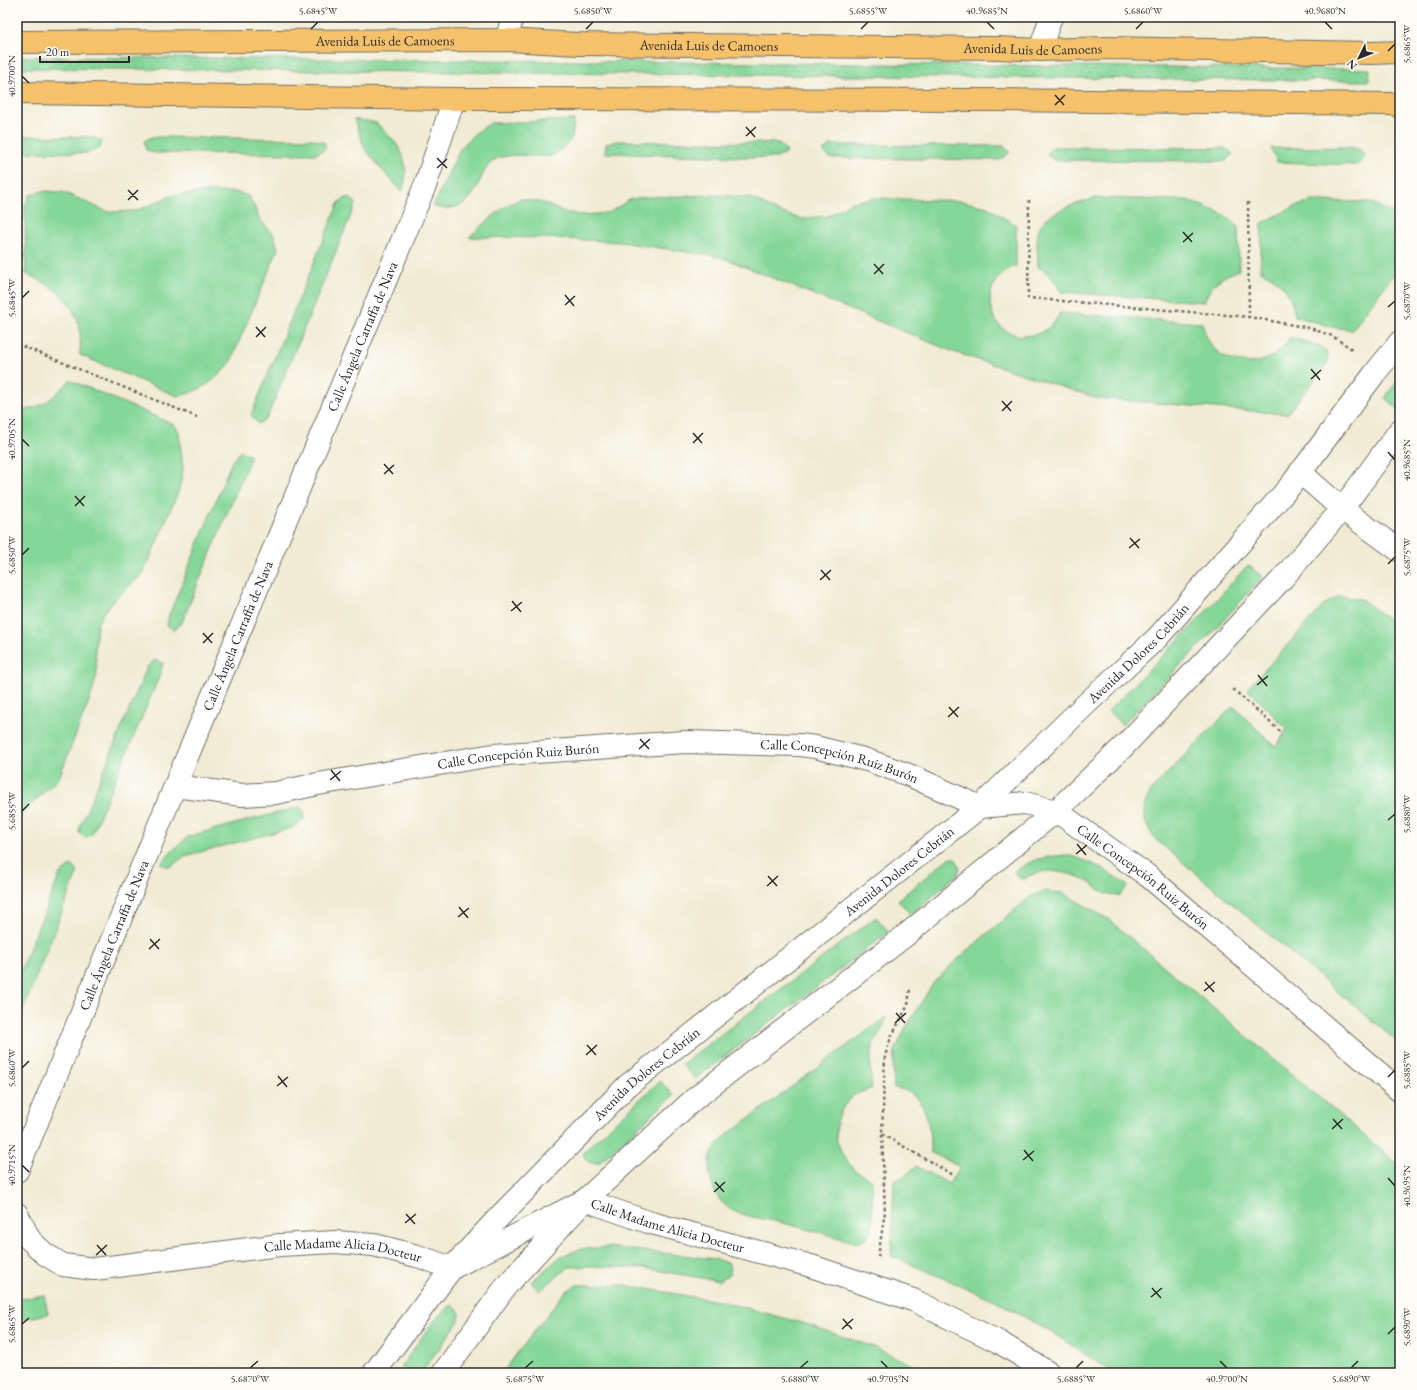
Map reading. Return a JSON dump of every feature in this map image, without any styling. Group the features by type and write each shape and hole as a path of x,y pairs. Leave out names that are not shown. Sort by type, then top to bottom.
{"main road":[{"name":"Avenida Luis de Camoens","path":"17,42 507,40 578,44 999,48 1040,50 1108,48 1371,53 1400,52"},
{"path":"17,93 454,99 990,100 1391,104 1400,106"}],"street":[{"path":"507,40 512,17"},
{"path":"1040,50 1051,17"},
{"name":"Calle Ángela Carraffa de Nava","path":"17,1171 175,786 426,183 454,99"},
{"name":"Avenida Dolores Cebrián","path":"374,1373 452,1268 500,1216 627,1086 980,807 1085,705 1158,637 1291,485 1400,342"},
{"path":"443,1373 506,1286 585,1200 693,1100 906,935 1056,811 1125,746 1283,578 1342,509 1400,430"},
{"path":"1300,472 1342,509 1400,551"},
{"name":"Calle Concepción Ruiz Burón","path":"175,786 242,795 276,793 318,784 493,755 685,742 800,745 815,747 867,760 909,775 980,807 1025,803 1056,811 1148,876 1400,1091"},
{"name":"Calle Madame Alicia Docteur","path":"17,1214 30,1240 45,1254 63,1265 94,1269 280,1245 335,1242 374,1245 417,1256 452,1268 585,1200 648,1222 811,1266 913,1300 999,1342 1049,1373"}],"path":[{"path":"1029,200 1028,298 1250,317 1310,328 1332,336 1352,349"},
{"path":"1248,202 1250,317"},
{"path":"17,344 197,417"},
{"path":"1233,689 1282,733"},
{"path":"878,1257 885,1212 882,1134 886,1056 892,1037 908,1004 910,988"},
{"path":"882,1134 955,1176"}],"green space":[{"path":"17,57 1370,69 1369,81 17,68"},
{"path":"354,119 376,123 397,144 404,158 406,174 402,191 388,177 365,149"},
{"path":"574,120 572,139 556,153 550,156 504,156 494,160 488,166 475,191 466,202 453,208 433,207 460,149 474,134 491,123"},
{"path":"17,136 91,137 102,141 100,148 88,153 17,152"},
{"path":"152,137 312,139 324,142 326,148 316,154 155,153 146,150 144,141"},
{"path":"616,141 779,143 787,152 777,158 605,153 606,144"},
{"path":"831,145 1004,146 1010,152 1000,160 830,158 823,151"},
{"path":"1053,147 1225,148 1233,154 1226,161 1054,160 1047,154"},
{"path":"1350,147 1360,150 1366,157 1357,165 1277,162 1271,148"},
{"path":"43,191 63,192 108,212 136,211 170,196 208,192 235,192 248,196 259,219 274,235 278,249 230,363 219,375 200,389 177,396 80,355 78,322 69,304 54,289 26,274 25,206 30,195"},
{"path":"721,195 751,198 776,211 801,219 828,216 852,202 877,198 962,201 987,207 1016,225 1016,266 1002,274 994,285 990,298 991,310 997,322 1005,330 1017,335 1037,334 1049,328 1060,313 1202,323 1206,336 1214,349 1232,360 1249,363 1265,360 1279,351 1290,337 1320,346 1328,354 1327,364 1287,414 1096,398 954,352 721,257 620,242 550,238 469,237 503,208 520,199 544,203 563,212 584,215 608,213 631,199 647,197"},
{"path":"348,197 356,203 267,418 258,424 251,415 339,202"},
{"path":"1095,198 1187,200 1223,214 1238,226 1239,270 1227,275 1213,285 1204,302 1061,292 1051,277 1038,267 1038,232 1046,219 1053,214"},
{"path":"1312,201 1370,202 1391,212 1400,225 1400,266 1352,330 1332,327 1295,316 1291,301 1284,288 1274,278 1260,271 1262,223 1294,207"},
{"path":"1400,377 1400,410 1385,398"},
{"path":"70,380 175,425 179,432 183,469 179,490 143,574 116,598 103,613 97,625 95,648 97,674 92,693 59,778 23,812 17,822 17,411 33,408 46,402 59,392"},
{"path":"241,451 251,456 182,622 174,630 167,625 169,615 232,461"},
{"path":"1248,565 1263,577 1207,638 1122,725 1108,711 1199,619"},
{"path":"1340,596 1361,599 1400,628 1400,1044 1155,839 1147,826 1144,813 1146,800 1154,787 1233,706 1276,747 1287,729 1247,689 1325,604"},
{"path":"155,660 163,663 160,675 92,834 85,838 79,833 80,827 147,667"},
{"path":"300,807 304,811 304,819 292,828 185,856 170,867 161,864 172,851 189,836"},
{"path":"1066,855 1084,860 1099,867 1128,886 1120,896 1114,896 1102,892 1082,878 1060,872 1039,872 1022,880 1014,872 1021,867 1039,859"},
{"path":"950,858 955,858 960,867 958,874 911,915 898,900"},
{"path":"71,865 78,871 17,1025 17,979 60,874"},
{"path":"1045,891 1063,893 1108,919 1400,1166 1400,1373 1114,1373 1056,1335 995,1300 891,1256 894,1181 905,1176 916,1166 949,1184 960,1167 930,1152 928,1121 920,1102 914,1095 894,1088 893,1065 895,1051 906,1027 934,982 962,955 1030,897"},
{"path":"876,917 889,932 695,1079 682,1064"},
{"path":"886,1017 872,1049 870,1066 872,1088 854,1095 843,1107 837,1121 836,1139 843,1156 854,1170 872,1180 872,1228 866,1239 857,1243 827,1234 746,1215 736,1212 724,1204 715,1192 709,1170 712,1154 719,1143 728,1134"},
{"path":"660,1081 674,1095 600,1162 588,1162 583,1152"},
{"path":"607,1247 716,1259 729,1264 730,1274 719,1281 643,1268 589,1266 569,1267 539,1291 531,1282 561,1256 581,1249"},
{"path":"577,1285 625,1285 723,1302 803,1323 874,1347 929,1373 502,1373 565,1292"},
{"path":"44,1295 48,1314 17,1320 17,1300"},
{"path":"453,1305 460,1313 459,1321 421,1373 410,1373 401,1367 432,1323"}]}
